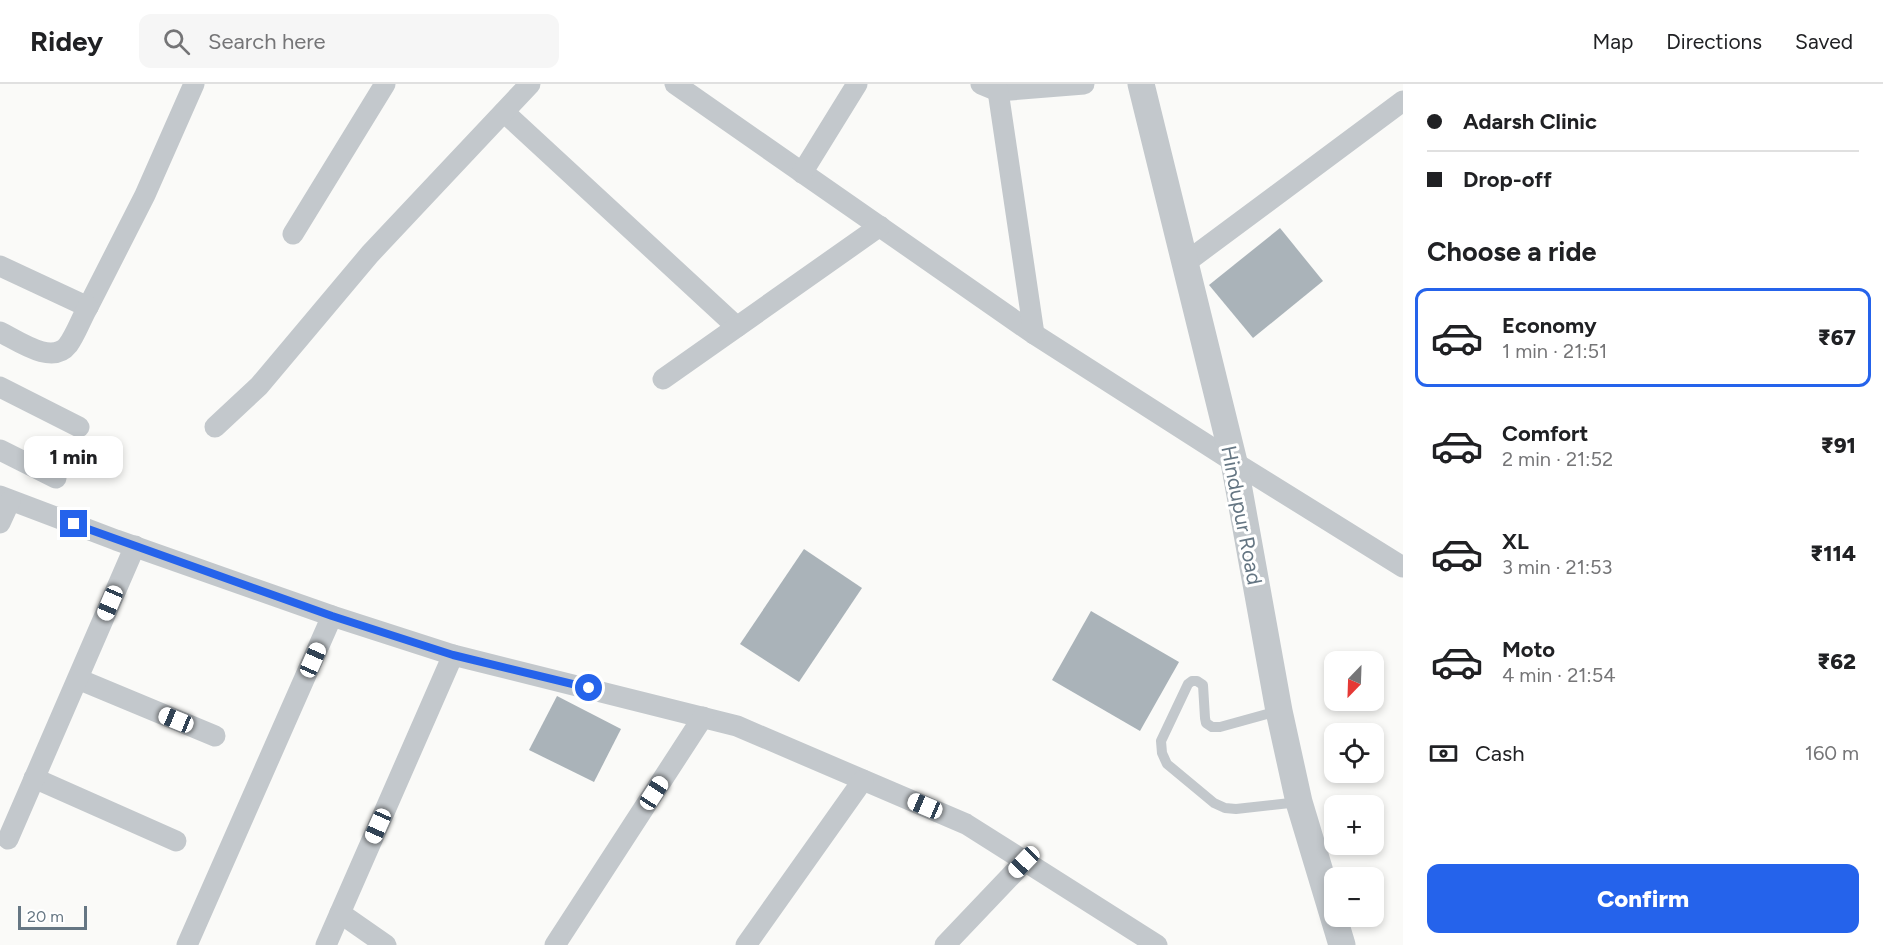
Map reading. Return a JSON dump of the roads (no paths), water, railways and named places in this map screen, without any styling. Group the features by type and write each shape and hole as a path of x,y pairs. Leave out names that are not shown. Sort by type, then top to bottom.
{"street":[{"path":"0,332 41,352 56,353 67,346 144,195 194,84"},
{"path":"293,234 385,84"},
{"path":"215,427 259,386 370,254 530,84"},
{"path":"675,84 1034,334 1403,567"},
{"path":"802,173 856,84"},
{"path":"1034,334 989,87 1084,84"},
{"name":"Hindupur Road","path":"1141,84 1234,462 1279,711 1299,802 1342,945"},
{"path":"1185,263 1403,101"},
{"path":"504,112 737,327"},
{"path":"663,379 880,226"},
{"path":"0,266 88,307"},
{"path":"0,387 79,427"},
{"path":"0,450 56,478"},
{"path":"0,523 5,499 332,616 453,655 737,726 966,824 1157,945"},
{"path":"8,839 135,546"},
{"path":"187,945 332,616"},
{"path":"326,945 453,655"},
{"path":"78,679 215,736"},
{"path":"555,945 703,717"},
{"path":"34,778 176,841"},
{"path":"746,945 863,780"},
{"path":"945,945 1024,862"},
{"path":"340,912 386,945"}],"lane":[{"path":"1279,711 1220,727 1212,727 1206,723 1203,685 1192,681 1188,684 1161,741 1162,753 1167,764 1214,803 1225,808 1236,809 1299,802"}]}
